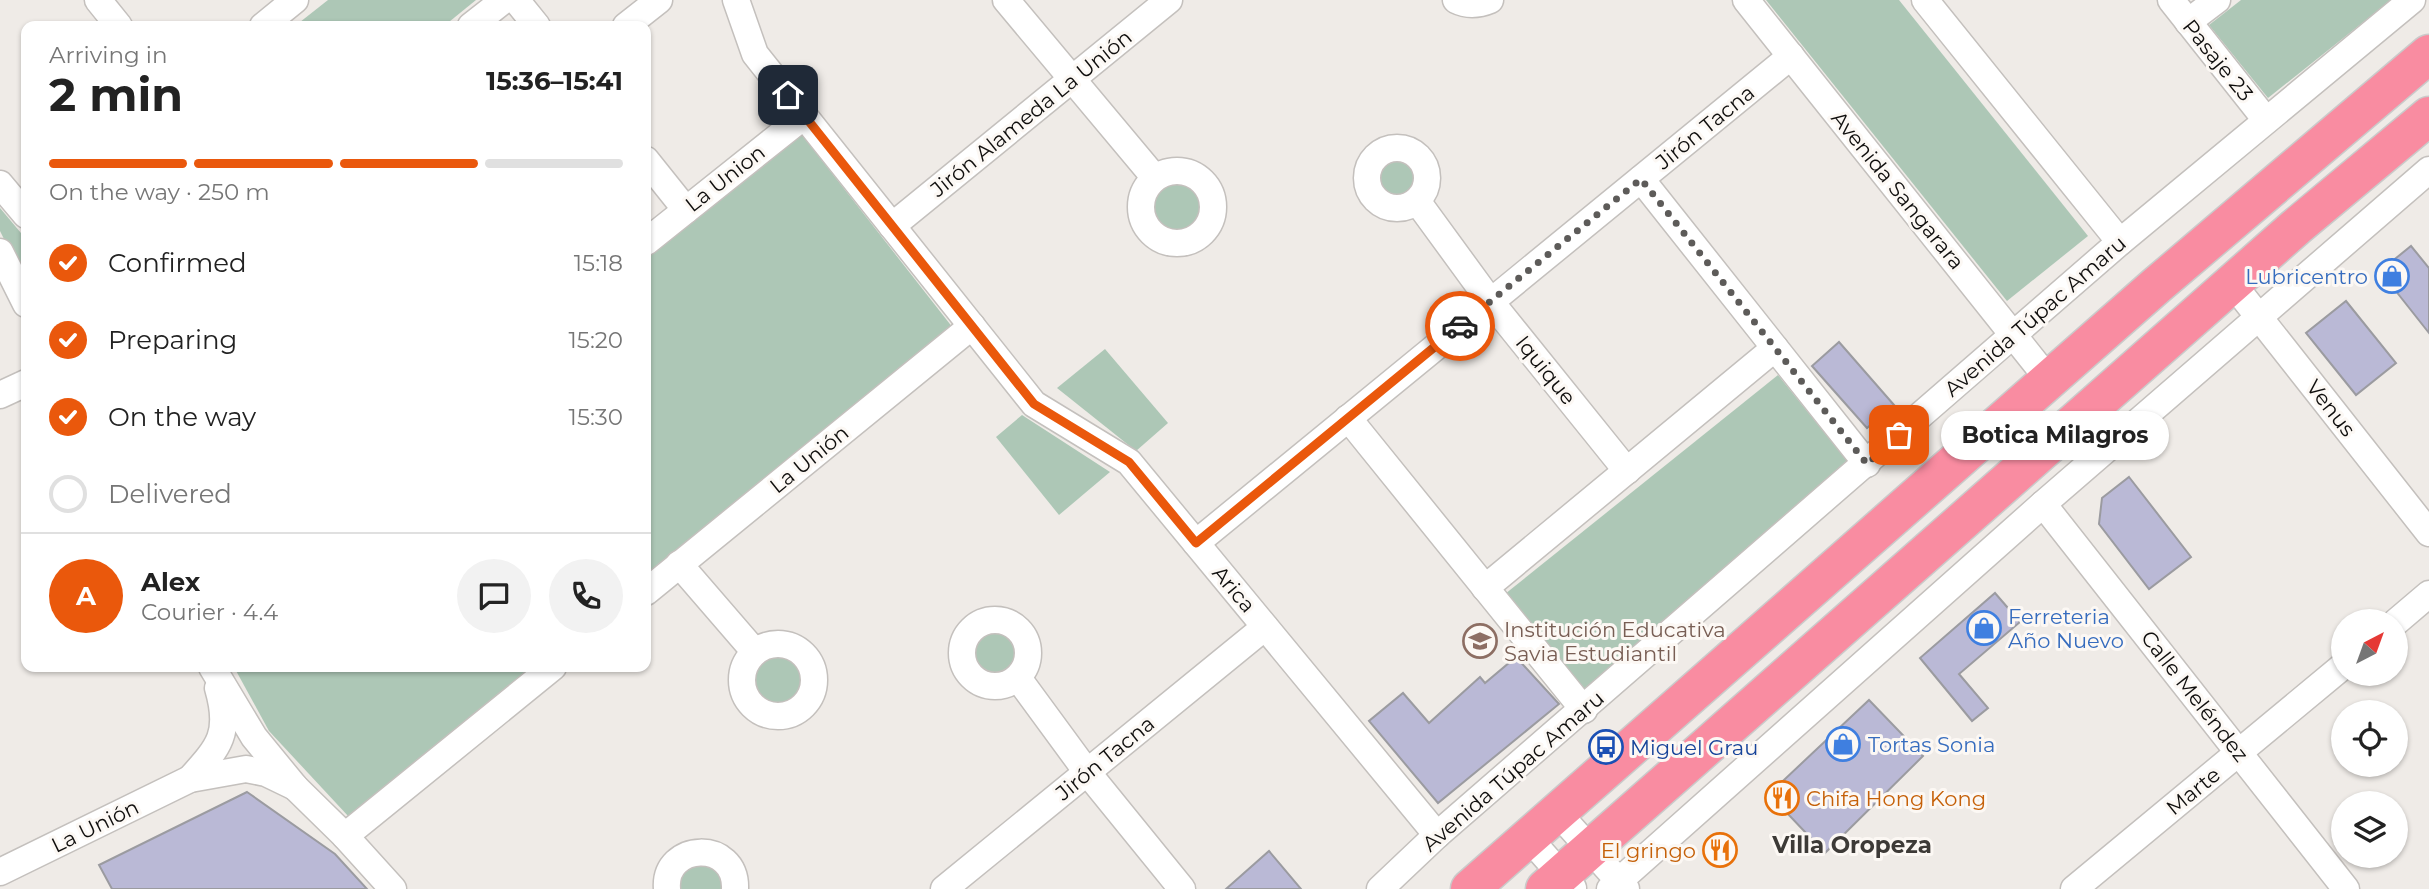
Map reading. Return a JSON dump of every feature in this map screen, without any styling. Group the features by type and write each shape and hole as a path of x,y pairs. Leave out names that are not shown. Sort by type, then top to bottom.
{"highway":[{"path":"1470,889 2299,162 2429,54"},
{"path":"1560,884 1592,850 2232,283 2429,116"}],"street":[{"path":"97,0 115,21"},
{"path":"269,21 295,0"},
{"path":"477,21 504,0"},
{"path":"516,0 533,21"},
{"path":"632,21 659,0"},
{"name":"Arica","path":"736,0 755,54 1034,404 1129,462 1437,835"},
{"path":"1006,0 1155,178"},
{"name":"Jirón Alameda La Unión","path":"892,226 1169,0"},
{"path":"1456,0 1468,5 1490,0"},
{"name":"Avenida Sangarara","path":"1746,0 2049,380"},
{"path":"1925,0 2120,242"},
{"name":"Pasaje 23","path":"2171,0 2266,120"},
{"path":"2189,22 2217,0"},
{"name":"Avenida Túpac Amaru","path":"1380,889 1437,835 1867,464 2013,334 2412,0"},
{"name":"Jirón Tacna","path":"1196,543 1791,56"},
{"name":"La Union","path":"651,238 804,116"},
{"path":"651,166 685,210"},
{"path":"1557,812 1592,850 1619,886 2043,504 2429,170"},
{"path":"1641,179 1867,464"},
{"path":"0,184 21,209"},
{"name":"Iquique","path":"1417,201 1490,301 1627,471"},
{"path":"0,252 21,294"},
{"name":"Venus","path":"2232,283 2429,533"},
{"name":"La Unión","path":"651,588 972,326"},
{"path":"1485,588 1775,348"},
{"path":"0,395 21,385"},
{"path":"1348,418 1584,710"},
{"name":"Calle Meléndez","path":"2043,504 2346,889"},
{"path":"679,564 755,652"},
{"path":"2408,612 2429,594"},
{"name":"Jirón Tacna","path":"944,889 1265,627"},
{"name":"La Unión","path":"190,779 214,753 224,731 224,707 214,672"},
{"path":"215,672 254,737 295,787 345,836 393,889"},
{"path":"345,836 547,672"},
{"name":"Marte","path":"2074,889 2331,676"},
{"path":"1018,678 1087,772 1182,889"},
{"name":"La Unión","path":"0,872 190,779 246,769 266,773 295,787"},
{"path":"1528,837 1560,884"},
{"path":"667,889 669,873 675,863 684,856 706,852 726,862 732,871 735,889"}],"green space":[{"path":"328,0 476,0 450,21 301,21"},
{"path":"1766,0 1899,0 2088,236 2007,301"},
{"path":"2241,0 2391,0 2268,98 2209,25"},
{"path":"799,131 953,328 651,573 651,252"},
{"path":"1398,154 1414,161 1421,177 1414,193 1398,200 1382,193 1375,177 1382,161"},
{"path":"1178,182 1187,183 1195,189 1201,197 1201,215 1195,223 1187,229 1178,230 1169,229 1161,223 1155,215 1154,206 1155,197 1161,189 1169,183"},
{"path":"0,208 21,233 21,273 0,231"},
{"path":"1105,349 1168,423 1136,451 1057,388"},
{"path":"1778,375 1853,468 1588,700 1505,594"},
{"path":"1022,415 1110,472 1059,515 996,437"},
{"path":"996,625 1006,627 1014,633 1020,641 1020,661 1014,669 1006,675 996,677 986,675 978,669 972,661 970,651 972,641 978,633 986,627"},
{"path":"777,651 794,656 802,664 807,681 802,698 794,706 777,711 760,706 752,698 747,681 752,664 760,656"},
{"path":"237,672 529,672 349,817 269,731"},
{"path":"707,858 730,889 673,889 675,874"}],"building":[{"path":"2411,246 2429,268 2429,333 2380,271"},
{"path":"2346,301 2396,363 2356,395 2306,333"},
{"path":"1839,342 1894,405 1867,428 1812,366"},
{"path":"2129,477 2191,557 2149,589 2099,524 2102,498"},
{"path":"1995,593 2020,622 1959,674 1988,708 1972,721 1920,658"},
{"path":"1516,657 1559,704 1438,803 1369,721 1403,693 1429,723 1480,677 1485,683"},
{"path":"1869,700 1923,756 1825,853 1769,794"},
{"path":"247,792 335,854 367,889 112,889 99,865"},
{"path":"1269,851 1301,889 1226,889"}],"way so far":[{"path":"1460,326 1641,179 1867,464 1899,435"}],"place":[{"name":"Lubricentro","path":"2392,276"},
{"name":"Botica Milagros","path":"1899,435"},
{"name":"Ferreteria Año Nuevo","path":"1984,628"},
{"name":"Institución Educativa Savia Estudiantil","path":"1480,641"},
{"name":"Tortas Sonia","path":"1843,744"},
{"name":"Miguel Grau","path":"1606,747"},
{"name":"Chifa Hong Kong","path":"1782,798"},
{"name":"El gringo","path":"1720,850"}],"district":[{"name":"Villa Oropeza","path":"1852,845"}],"route":[{"path":"788,95 1034,404 1129,462 1196,543 1460,326"}]}
